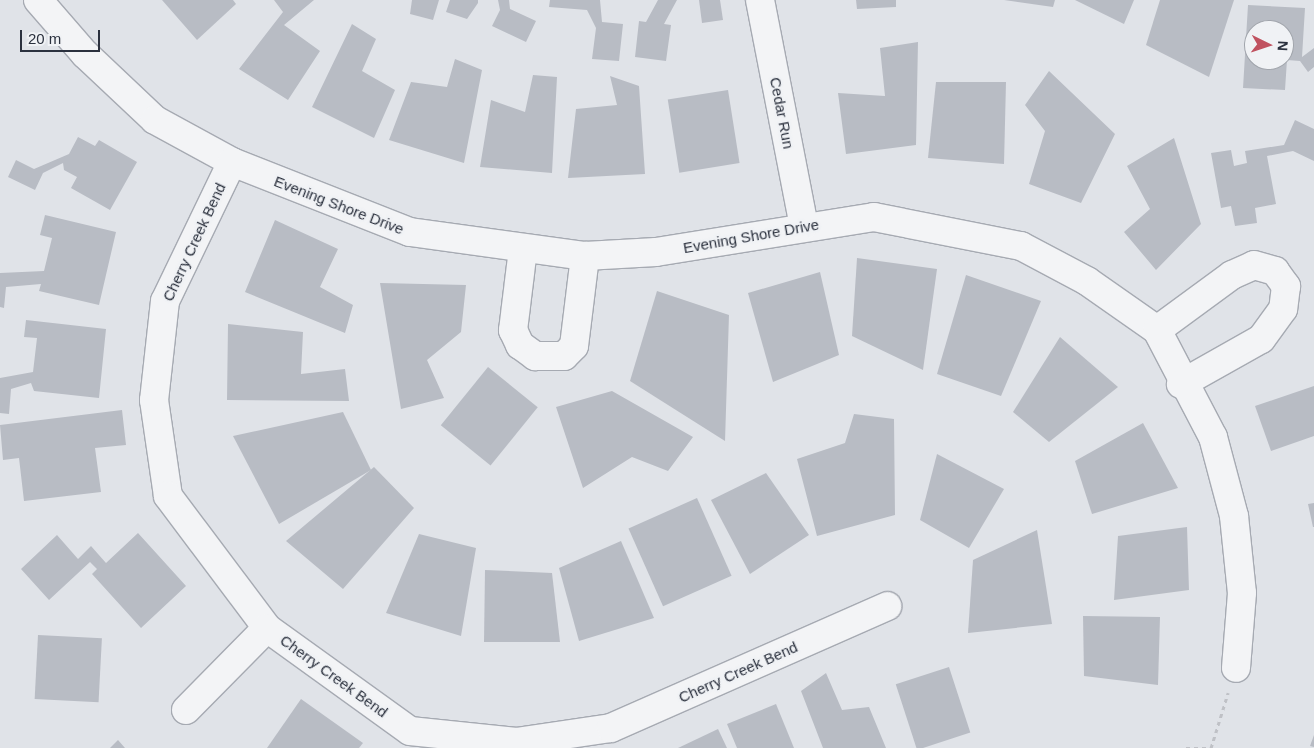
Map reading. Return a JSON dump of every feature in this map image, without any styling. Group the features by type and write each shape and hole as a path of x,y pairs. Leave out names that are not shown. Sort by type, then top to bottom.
{"street":[{"name":"Evening Shore Drive","path":"38,0 85,54 155,120 232,162 320,200 410,232 523,250 585,256 656,252 804,226 874,217 1021,246 1088,281 1156,330 1181,384 1212,437 1234,516 1242,593 1236,668"},
{"name":"Cedar Run","path":"760,0 804,226"},
{"name":"Cherry Creek Bend","path":"232,162 165,301 154,400 168,496 267,628 410,731 516,742 611,728 887,606"},
{"path":"523,250 513,330 520,345 535,356 564,356 574,346 585,256"},
{"path":"1156,330 1232,275 1254,265 1275,270 1286,286 1283,309 1261,339 1181,384"},
{"path":"186,710 267,628"}],"path":[{"path":"1212,748 1236,668"},
{"path":"1186,748 1207,748"}],"building":[{"path":"162,0 233,0 236,4 197,40"},
{"path":"274,0 314,0 284,25 320,51 288,100 239,69 283,12"},
{"path":"412,0 439,0 433,20 410,14"},
{"path":"450,0 478,0 478,3 467,19 446,12"},
{"path":"498,0 509,0 510,9 536,21 526,42 492,26 500,10"},
{"path":"550,0 600,0 602,22 623,24 619,61 592,59 596,28 587,10 549,7"},
{"path":"658,0 677,0 664,24 671,25 666,61 635,57 639,21 646,22"},
{"path":"699,0 720,0 723,20 702,23"},
{"path":"856,0 896,0 896,7 857,9"},
{"path":"1004,0 1055,0 1053,7"},
{"path":"1075,0 1134,0 1124,24"},
{"path":"1160,0 1234,0 1209,77 1146,45"},
{"path":"1248,5 1305,8 1302,57 1314,48 1314,67 1308,72 1300,61 1294,61 1294,20 1247,20"},
{"path":"352,24 376,39 362,71 395,90 374,138 312,107"},
{"path":"918,42 916,145 846,154 838,93 885,96 880,48"},
{"path":"455,59 482,70 464,163 389,140 411,82 447,87"},
{"path":"1244,70 1286,70 1285,90 1243,88"},
{"path":"1049,71 1115,134 1081,203 1029,184 1045,131 1025,105"},
{"path":"533,75 557,77 552,173 480,167 491,100 525,112"},
{"path":"610,76 639,86 645,174 568,178 576,109 617,105"},
{"path":"936,82 1006,82 1004,164 928,158"},
{"path":"728,90 740,163 679,173 668,100"},
{"path":"1295,120 1314,129 1314,161 1293,151 1267,156 1276,204 1255,208 1257,223 1235,226 1231,206 1221,208 1211,153 1231,150 1234,166 1247,163 1245,151 1284,145"},
{"path":"78,137 95,146 99,140 137,162 110,210 71,188 77,177 64,170 63,163 43,173 35,190 8,177 16,160 34,169 69,154"},
{"path":"1174,138 1201,224 1156,270 1124,232 1150,209 1127,166"},
{"path":"45,215 116,232 99,305 39,291 41,284 6,287 4,308 0,307 0,273 44,271 52,238 40,235"},
{"path":"275,220 338,249 320,287 353,305 345,333 245,292"},
{"path":"857,258 937,269 923,370 852,336"},
{"path":"820,272 839,355 773,382 748,293"},
{"path":"966,275 1041,301 1001,396 937,374"},
{"path":"380,283 466,285 461,332 427,360 444,398 401,409"},
{"path":"657,291 729,315 725,441 630,381"},
{"path":"26,320 106,329 99,398 34,391 31,383 11,389 9,414 0,413 0,378 33,372 37,338 24,337"},
{"path":"228,324 303,332 301,374 345,369 349,401 227,400"},
{"path":"1060,337 1118,387 1049,442 1013,412"},
{"path":"488,367 538,407 491,466 441,425"},
{"path":"1314,386 1314,436 1271,451 1255,406"},
{"path":"612,391 693,437 668,471 632,457 583,488 556,407"},
{"path":"122,410 126,445 95,448 101,492 24,501 19,458 3,460 0,425"},
{"path":"343,412 371,470 279,524 233,436"},
{"path":"854,414 894,419 895,515 817,536 797,459 845,443"},
{"path":"1143,423 1178,488 1092,514 1075,461"},
{"path":"937,454 1004,489 969,548 920,520"},
{"path":"374,467 414,508 343,589 286,541"},
{"path":"766,473 809,535 750,574 711,500"},
{"path":"697,498 732,576 663,606 628,529"},
{"path":"1314,503 1314,527 1313,527 1308,504"},
{"path":"1187,527 1189,590 1114,600 1118,536"},
{"path":"1037,530 1052,624 968,633 973,560"},
{"path":"138,533 186,586 141,628 92,574 97,569 90,562 49,600 21,569 57,535 78,559 91,546 106,563"},
{"path":"419,534 476,548 461,636 386,613"},
{"path":"621,541 654,618 579,641 559,568"},
{"path":"485,570 552,573 560,642 484,642"},
{"path":"1083,616 1160,617 1158,685 1084,676"},
{"path":"38,635 102,638 99,702 35,699"},
{"path":"949,667 970,733 923,748 916,748 896,684"},
{"path":"826,673 842,710 869,707 886,748 823,748 801,691"},
{"path":"301,699 363,743 359,748 267,748"},
{"path":"776,704 794,748 737,748 727,724"},
{"path":"718,729 727,748 678,748"},
{"path":"1314,735 1314,747 1310,746"},
{"path":"118,740 125,748 110,748"}]}
